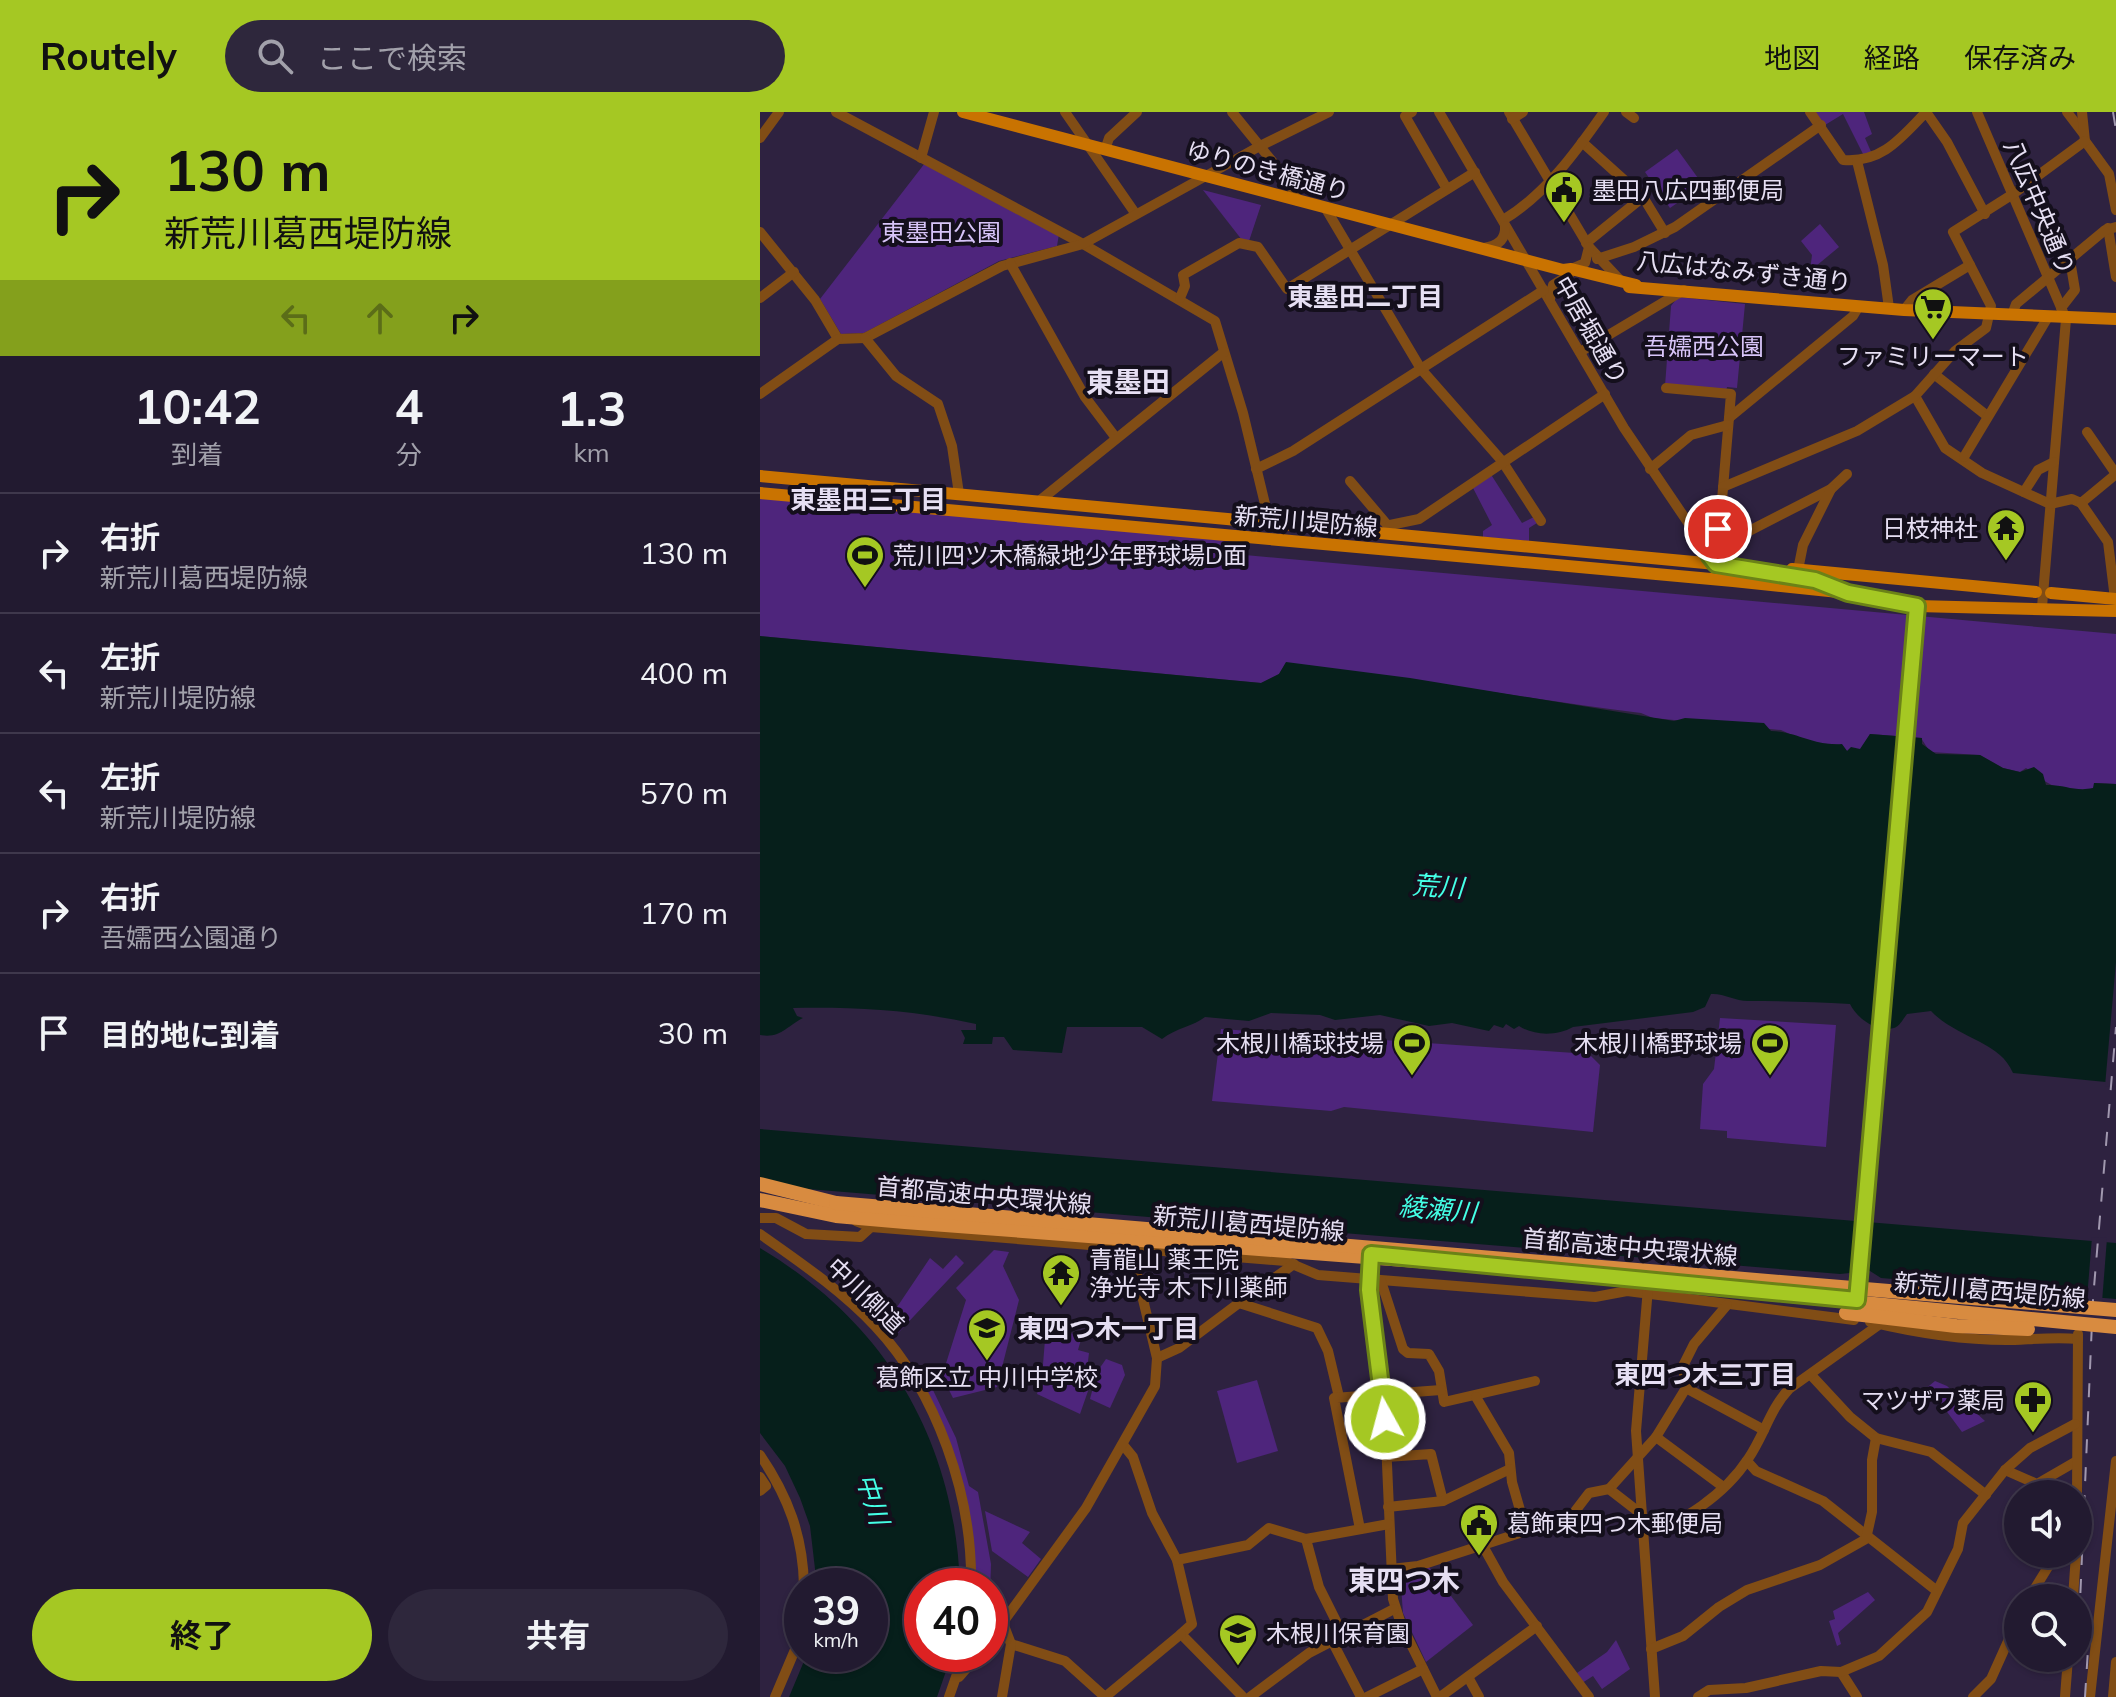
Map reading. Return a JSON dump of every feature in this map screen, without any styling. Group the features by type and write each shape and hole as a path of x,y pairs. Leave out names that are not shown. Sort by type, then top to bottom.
{"highway":[{"name":"首都高速中央環状線","path":"760,1184 836,1203 905,1212 2116,1310"},
{"name":"首都高速中央環状線","path":"760,1201 836,1216 2116,1323"},
{"path":"1780,1282 2116,1323"},
{"path":"1650,1284 1956,1326 2116,1335"}],"main road":[{"name":"ゆりのき橋通り","path":"963,112 1567,272 1636,285"},
{"name":"八広はなみずき通り","path":"1636,285 1904,310 2048,317 2063,313"},
{"path":"2063,313 2116,319"},
{"name":"新荒川堤防線","path":"760,476 1712,559 1733,567 1815,580 1848,593"},
{"name":"新荒川堤防線","path":"760,493 1848,593 1917,606 2116,611"},
{"name":"新荒川堤防線","path":"1733,567 2036,592"},
{"path":"2051,593 2116,599"},
{"path":"1857,1300 1917,606"},
{"name":"新荒川葛西堤防線","path":"760,1201 1129,1241 1371,1254 1650,1284 1736,1287 2116,1323"}],"street":[{"path":"760,138 779,112"},
{"path":"836,112 1083,244 1215,321 1265,504 1264,522"},
{"path":"921,158 934,112"},
{"path":"1065,112 1135,213"},
{"path":"1105,150 1114,132 1137,112"},
{"path":"1232,112 1289,182 1298,201"},
{"path":"760,394 838,339 865,338 1010,263 1083,244 1135,213 1329,112"},
{"path":"1412,112 1405,116 1447,189"},
{"name":"中居堀通り","path":"1439,112 1650,469 1712,559"},
{"path":"1510,115 1523,112"},
{"path":"1482,249 1499,244 1505,234 1504,222 1522,209 1549,181 1604,112"},
{"path":"1810,112 1843,160 1857,161 1887,153 1926,112 1947,142 1985,214"},
{"name":"八広中央通り","path":"1977,112 2063,313"},
{"path":"2067,112 2109,174 2116,210"},
{"path":"2082,112 2085,138"},
{"name":"八広はなみずき通り","path":"1510,115 1597,259 1616,277 1636,285"},
{"path":"1597,259 1665,233 1821,125"},
{"path":"1723,487 1857,431 1915,396 1955,351 1986,328 1992,314 1991,306 1953,232 1985,214 2085,138"},
{"path":"1582,142 1643,197 1665,233"},
{"path":"1857,161 1883,265 1889,308"},
{"path":"1180,298 1185,286 1183,275 1239,243 1258,247 1287,289 1475,172"},
{"path":"1551,302 1551,287 1567,272 1585,263 1588,245 1643,197"},
{"path":"1326,209 1421,369 1502,461 1541,521"},
{"path":"2012,315 2016,304 2112,228"},
{"path":"2112,228 2116,277"},
{"path":"760,232 794,272 838,339"},
{"path":"2042,607 2063,313 2075,290 2070,260"},
{"path":"1010,263 1085,397 1116,438"},
{"path":"1904,310 1912,300 1970,265"},
{"path":"760,298 794,272"},
{"path":"1580,352 1686,289"},
{"path":"1256,469 1293,451 1544,290"},
{"path":"1650,469 1691,435 1729,417 1853,316 1859,306"},
{"path":"1964,457 1986,415 2048,317"},
{"path":"865,338 896,376 938,404 952,446 959,494"},
{"path":"1038,502 1224,352"},
{"path":"1934,374 1986,415"},
{"path":"1666,388 1731,394 1718,547 1712,559"},
{"path":"1350,481 1389,530 1419,519 1605,394"},
{"path":"1915,396 1945,448 1964,457 1982,473 2050,504 2072,499 2081,503 2108,542 2116,599"},
{"path":"2081,503 2116,474 2087,432"},
{"path":"2024,492 2038,470 2054,462"},
{"path":"1718,547 1831,489 1847,474"},
{"path":"1798,570 1803,545 1831,489"},
{"path":"846,1212 871,1227 1129,1241 1297,1266 1318,1275 1595,1297 1650,1284 1727,1305 1880,1324 1906,1331 2014,1340 2045,1336 2078,1339"},
{"path":"760,1218 776,1218 806,1234 860,1237 871,1227"},
{"name":"中川側道","path":"760,1234 840,1292 878,1329 911,1376 939,1427 952,1467 963,1516 969,1568"},
{"path":"1008,1616 1069,1533 1124,1446 1155,1386 1157,1358 1129,1241"},
{"path":"1157,1358 1179,1348 1239,1303 1297,1266 1300,1249"},
{"path":"1371,1254 1394,1609 1438,1697 1537,1626"},
{"path":"1375,1280 1403,1349 1408,1353 1429,1354 1439,1371 1444,1402 1535,1381"},
{"path":"1650,1284 1636,1431 1655,1697"},
{"path":"1239,1303 1317,1328 1328,1351 1339,1397"},
{"path":"1391,1569 1418,1566 1526,1531 1563,1527 1589,1493 1609,1489 1656,1437 1686,1388 1683,1366 1694,1344 1727,1305"},
{"path":"2076,1480 2079,1320"},
{"path":"1642,1530 1663,1527 1698,1509 1747,1461 1778,1400 1880,1324"},
{"path":"1811,1375 1876,1438 1931,1452 1986,1495"},
{"path":"1686,1388 1764,1430"},
{"path":"1360,1529 1334,1398 1441,1390"},
{"path":"1476,1397 1509,1453 1510,1469 1526,1531"},
{"path":"1698,1697 1709,1690 1746,1688 1821,1671 1841,1672 1879,1656 1927,1612 1958,1549 1963,1523 2005,1470 2030,1448 2075,1424"},
{"path":"1656,1437 1722,1486"},
{"path":"1651,1649 1683,1636 1719,1607 1747,1590 1829,1561 1866,1539 1872,1512 1872,1460 1876,1438"},
{"path":"1011,1644 1069,1663 1105,1697 1192,1624 1177,1560 1152,1513 1133,1457 1124,1446"},
{"path":"1386,1457 1431,1454 1443,1501"},
{"path":"760,1455 777,1479 793,1517 802,1542 803,1568"},
{"path":"1747,1461 1756,1471 1823,1501 1937,1591"},
{"path":"2090,1697 2113,1527 2116,1461"},
{"path":"2005,1470 2037,1484 2075,1462"},
{"path":"1388,1507 1443,1501 1510,1469"},
{"path":"760,1477 766,1486 760,1491"},
{"path":"1609,1489 1640,1513"},
{"path":"1177,1560 1248,1545 1269,1528 1306,1539 1389,1524"},
{"path":"1306,1539 1319,1587 1343,1635"},
{"path":"1483,1546 1503,1582 1589,1697"},
{"path":"1250,1697 1309,1653 1394,1609"},
{"path":"1181,1634 1243,1697"},
{"path":"1002,1697 1011,1644 1008,1636"},
{"path":"1332,1641 1364,1697 1423,1669"},
{"path":"1973,1697 1991,1679 2004,1650"},
{"path":"2113,1697 2116,1662"},
{"path":"775,1697 786,1672"},
{"path":"949,1697 959,1672"},
{"path":"957,1680 964,1672"},
{"path":"1841,1672 1857,1697"},
{"path":"2065,1697 2067,1672"},
{"path":"1468,1677 1479,1697"}],"green space":[{"path":"1814,112 1864,112 1872,134 1865,138 1872,154 1864,156 1843,114 1825,125"},
{"path":"1677,149 1703,185 1670,208 1645,172"},
{"name":"東墨田公園","path":"925,163 1059,234 1057,246 999,261 864,333 841,334 820,299"},
{"path":"1203,190 1261,205 1249,241 1242,240"},
{"path":"1820,224 1839,247 1810,271 1812,255 1801,241"},
{"name":"吾嬬西公園","path":"1678,297 1745,304 1737,388 1727,387 1726,392 1665,386 1671,306"},
{"path":"1490,473 1522,523 1534,517 1537,523 1529,528 1529,541 1483,537 1483,531 1492,525 1472,486"},
{"path":"760,496 1235,540 1234,554 2116,634 2116,784 2094,783 2094,788 2064,790 2026,768 2020,772 2003,768 1980,755 1930,752 1921,738 1870,734 1860,750 1847,751 1842,745 1807,742 1781,730 1653,718 1641,713 1286,663 1279,674 1261,683 760,636"},
{"name":"木根川橋野球場","path":"1720,1018 1836,1025 1826,1147 1727,1138 1727,1131 1700,1129 1703,1084 1714,1069"},
{"path":"1221,1029 1589,1054 1600,1065 1593,1132 1344,1107 1331,1111 1212,1101"},
{"path":"994,1250 1009,1252 1003,1266 1019,1300 997,1387 953,1398 942,1376 966,1300 956,1288"},
{"path":"956,1255 964,1263 898,1333 887,1322 930,1258 943,1269"},
{"path":"1046,1327 1082,1336 1078,1350 1089,1353 1087,1369 1095,1371 1080,1414 1037,1394 1042,1377"},
{"path":"1106,1359 1122,1365 1125,1375 1110,1408 1090,1399 1097,1372"},
{"path":"1257,1380 1278,1451 1237,1463 1217,1391"},
{"path":"1935,1381 1947,1386 1985,1421 1962,1432 1939,1401 1936,1402 1924,1390"},
{"path":"932,1388 956,1438 969,1486 978,1492 991,1568 974,1568 971,1527 924,1391"},
{"path":"985,1511 1030,1532 1022,1543 1041,1559 1028,1577 992,1551"},
{"path":"1429,1567 1473,1625 1426,1662 1403,1613 1400,1573"},
{"path":"1868,1592 1875,1600 1838,1633 1841,1644 1837,1646 1829,1621 1835,1619 1833,1611"},
{"path":"1616,1640 1630,1669 1602,1689 1593,1676 1582,1683 1577,1673 1607,1652"}],"water":[{"name":"荒川","path":"760,636 1261,683 1279,674 1286,662 1410,678 1674,721 1685,718 1764,723 1771,731 1822,743 1842,744 1847,751 1851,747 1860,749 1870,734 1922,738 1922,744 1936,754 1980,755 2003,768 2020,772 2034,767 2043,774 2046,785 2080,789 2093,788 2094,783 2116,784 2116,1083 2013,1073 1998,1054 1953,1028 1931,1011 1907,1014 1898,1026 1887,1029 1868,1023 1850,1004 1743,1001 1716,994 1711,994 1705,1007 1693,1012 1573,1027 1546,1034 1519,1026 1514,1029 1506,1024 1503,1028 1494,1025 1489,1031 1452,1023 1429,1026 1380,1015 1335,1020 1320,1015 1271,1013 1249,1021 1205,1017 1162,1039 1142,1027 1067,1027 1062,1053 1013,1050 1004,1037 993,1037 992,1044 963,1044 965,1038 961,1030 976,1030 976,1024 929,1015 885,1010 793,1008 797,1016 803,1018 778,1033 760,1035"},
{"name":"綾瀬川","path":"760,1129 2116,1243 2116,1299 1972,1287 1966,1280 1910,1275 1905,1280 1881,1278 1870,1271 1840,1274 760,1185"},
{"name":"中川","path":"760,1248 805,1278 844,1312 877,1349 905,1390 928,1435 944,1482 955,1533 958,1568 904,1568 904,1672 946,1672 937,1697 789,1697 799,1672 888,1672 888,1568 815,1568 810,1526 800,1498 785,1466 760,1433"}],"pier":[{"path":"1898,733 1915,734 1888,1033 1873,1029"},
{"path":"2116,962 2116,1087 2105,1086"},
{"path":"2092,1237 2107,1238 2102,1302 2087,1299"}],"railway":[{"path":"2113,112 2116,130"},
{"path":"2081,1584 2093,1299 2116,1027"},
{"path":"2085,1697 2087,1672"}],"place":[{"name":"墨田八広四郵便局","path":"1564,224"},
{"name":"ファミリーマート","path":"1933,341"},
{"name":"日枝神社","path":"2006,562"},
{"name":"荒川四ツ木橋緑地少年野球場D面","path":"865,589"},
{"name":"木根川橋球技場","path":"1412,1077"},
{"name":"木根川橋野球場","path":"1770,1077"},
{"name":"青龍山 薬王院 浄光寺 木下川薬師","path":"1061,1307"},
{"name":"葛飾区立 中川中学校","path":"987,1362"},
{"name":"マツザワ薬局","path":"2033,1434"},
{"name":"葛飾東四つ木郵便局","path":"1479,1557"},
{"name":"木根川保育園","path":"1238,1667"}],"district":[{"name":"東墨田二丁目","path":"1365,296"},
{"name":"東墨田","path":"1128,381"},
{"name":"東墨田三丁目","path":"868,499"},
{"name":"東四つ木一丁目","path":"1108,1328"},
{"name":"東四つ木三丁目","path":"1705,1374"},
{"name":"東四つ木","path":"1404,1579"}],"route":[{"path":"1385,1419 1369,1290 1371,1254 1857,1300 1917,606 1874,600 1815,580 1716,564 1709,555 1718,547 1718,529"}]}
